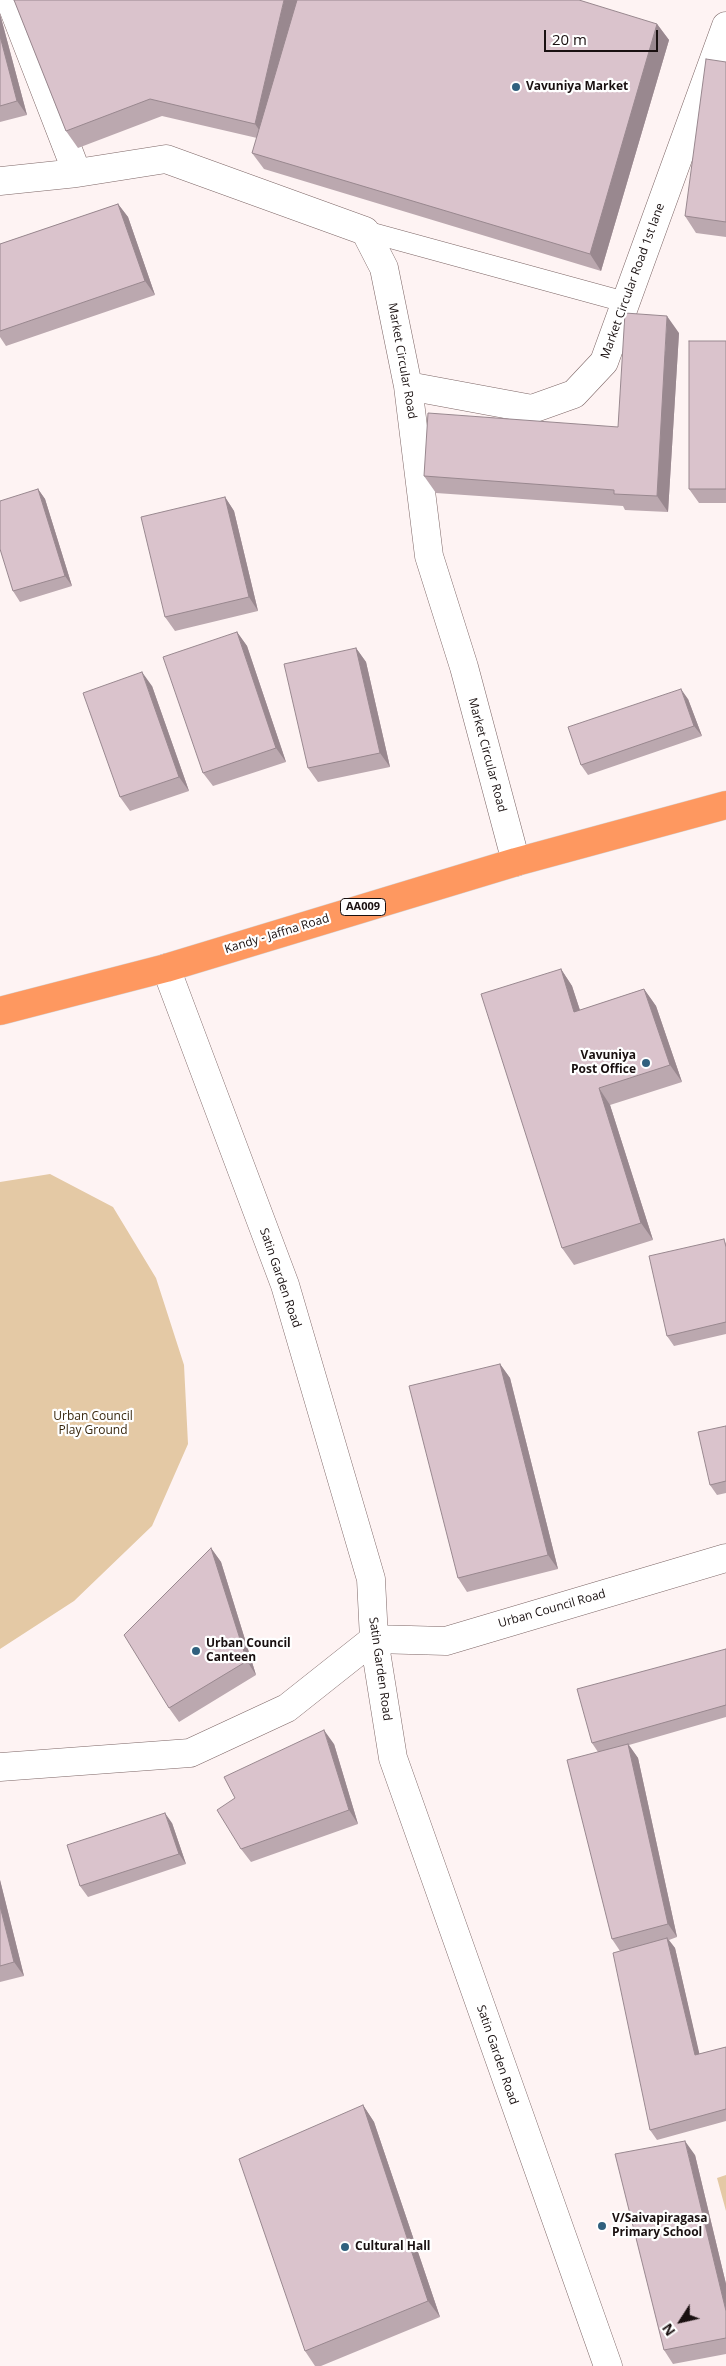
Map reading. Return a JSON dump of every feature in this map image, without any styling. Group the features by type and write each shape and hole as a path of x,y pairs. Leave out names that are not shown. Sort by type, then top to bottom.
{"highway":[{"name":"Kandy - Jaffna Road","path":"0,1010 166,968 516,862 726,804"}],"street":[{"path":"10,0 77,173"},
{"name":"Market Circular Road 1st lane","path":"408,386 532,409 574,394 604,362 726,26"},
{"path":"0,181 77,173 166,159 366,231"},
{"name":"Market Circular Road","path":"366,231 384,268 408,386 429,556 464,668 516,862"},
{"name":"Satin Garden Road","path":"166,968 285,1286 371,1579 374,1639 393,1758 608,2366"},
{"name":"Urban Council Road","path":"374,1639 446,1640 726,1558"},
{"path":"0,1767 190,1753 286,1708 374,1639"}],"lane":[{"path":"366,231 625,302"}],"green space":[{"name":"Urban Council Play Ground","path":"50,1174 113,1207 156,1278 184,1365 188,1444 152,1526 74,1601 0,1649 0,1182"},
{"path":"726,2175 726,2211 717,2178"}],"building":[{"path":"14,0 284,0 255,124 150,99 66,131"},
{"path":"297,0 579,0 657,24 590,254 252,153"},
{"path":"0,36 17,101 0,106"},
{"path":"706,59 726,62 726,222 685,216"},
{"path":"118,204 145,281 0,331 0,244"},
{"path":"625,313 667,316 657,496 614,494 614,490 424,476 428,413 618,427"},
{"path":"689,341 726,341 726,489 689,489"},
{"path":"38,489 65,576 13,591 0,549 0,501"},
{"path":"225,497 249,597 165,617 141,517"},
{"path":"237,632 276,748 203,773 163,657"},
{"path":"356,648 380,753 308,768 284,664"},
{"path":"142,672 179,777 120,797 83,693"},
{"path":"681,689 694,726 581,765 568,727"},
{"path":"561,969 574,1012 644,989 670,1065 599,1088 641,1223 562,1248 481,994"},
{"path":"724,1239 726,1247 726,1322 667,1336 649,1256"},
{"path":"500,1364 548,1555 458,1578 409,1386"},
{"path":"726,1426 726,1481 710,1485 698,1432"},
{"path":"211,1548 247,1661 169,1708 124,1635"},
{"path":"726,1649 726,1705 592,1743 577,1689"},
{"path":"324,1730 349,1810 241,1849 217,1810 235,1798 224,1777"},
{"path":"628,1744 668,1924 612,1939 567,1760"},
{"path":"165,1813 179,1854 80,1886 67,1845"},
{"path":"0,1906 14,1962 0,1966"},
{"path":"667,1938 695,2055 726,2047 726,2109 650,2130 613,1953"},
{"name":"Cultural Hall","path":"363,2105 428,2301 305,2351 239,2159"},
{"name":"V/Saivapiragasa Primary School","path":"685,2141 726,2311 726,2338 664,2350 615,2154"}],"place":[{"name":"Vavuniya Market","path":"516,87"},
{"name":"Vavuniya Post Office","path":"646,1063"},
{"name":"Urban Council Canteen","path":"196,1651"},
{"name":"V/Saivapiragasa Primary School","path":"602,2226"},
{"name":"Cultural Hall","path":"345,2247"}]}
